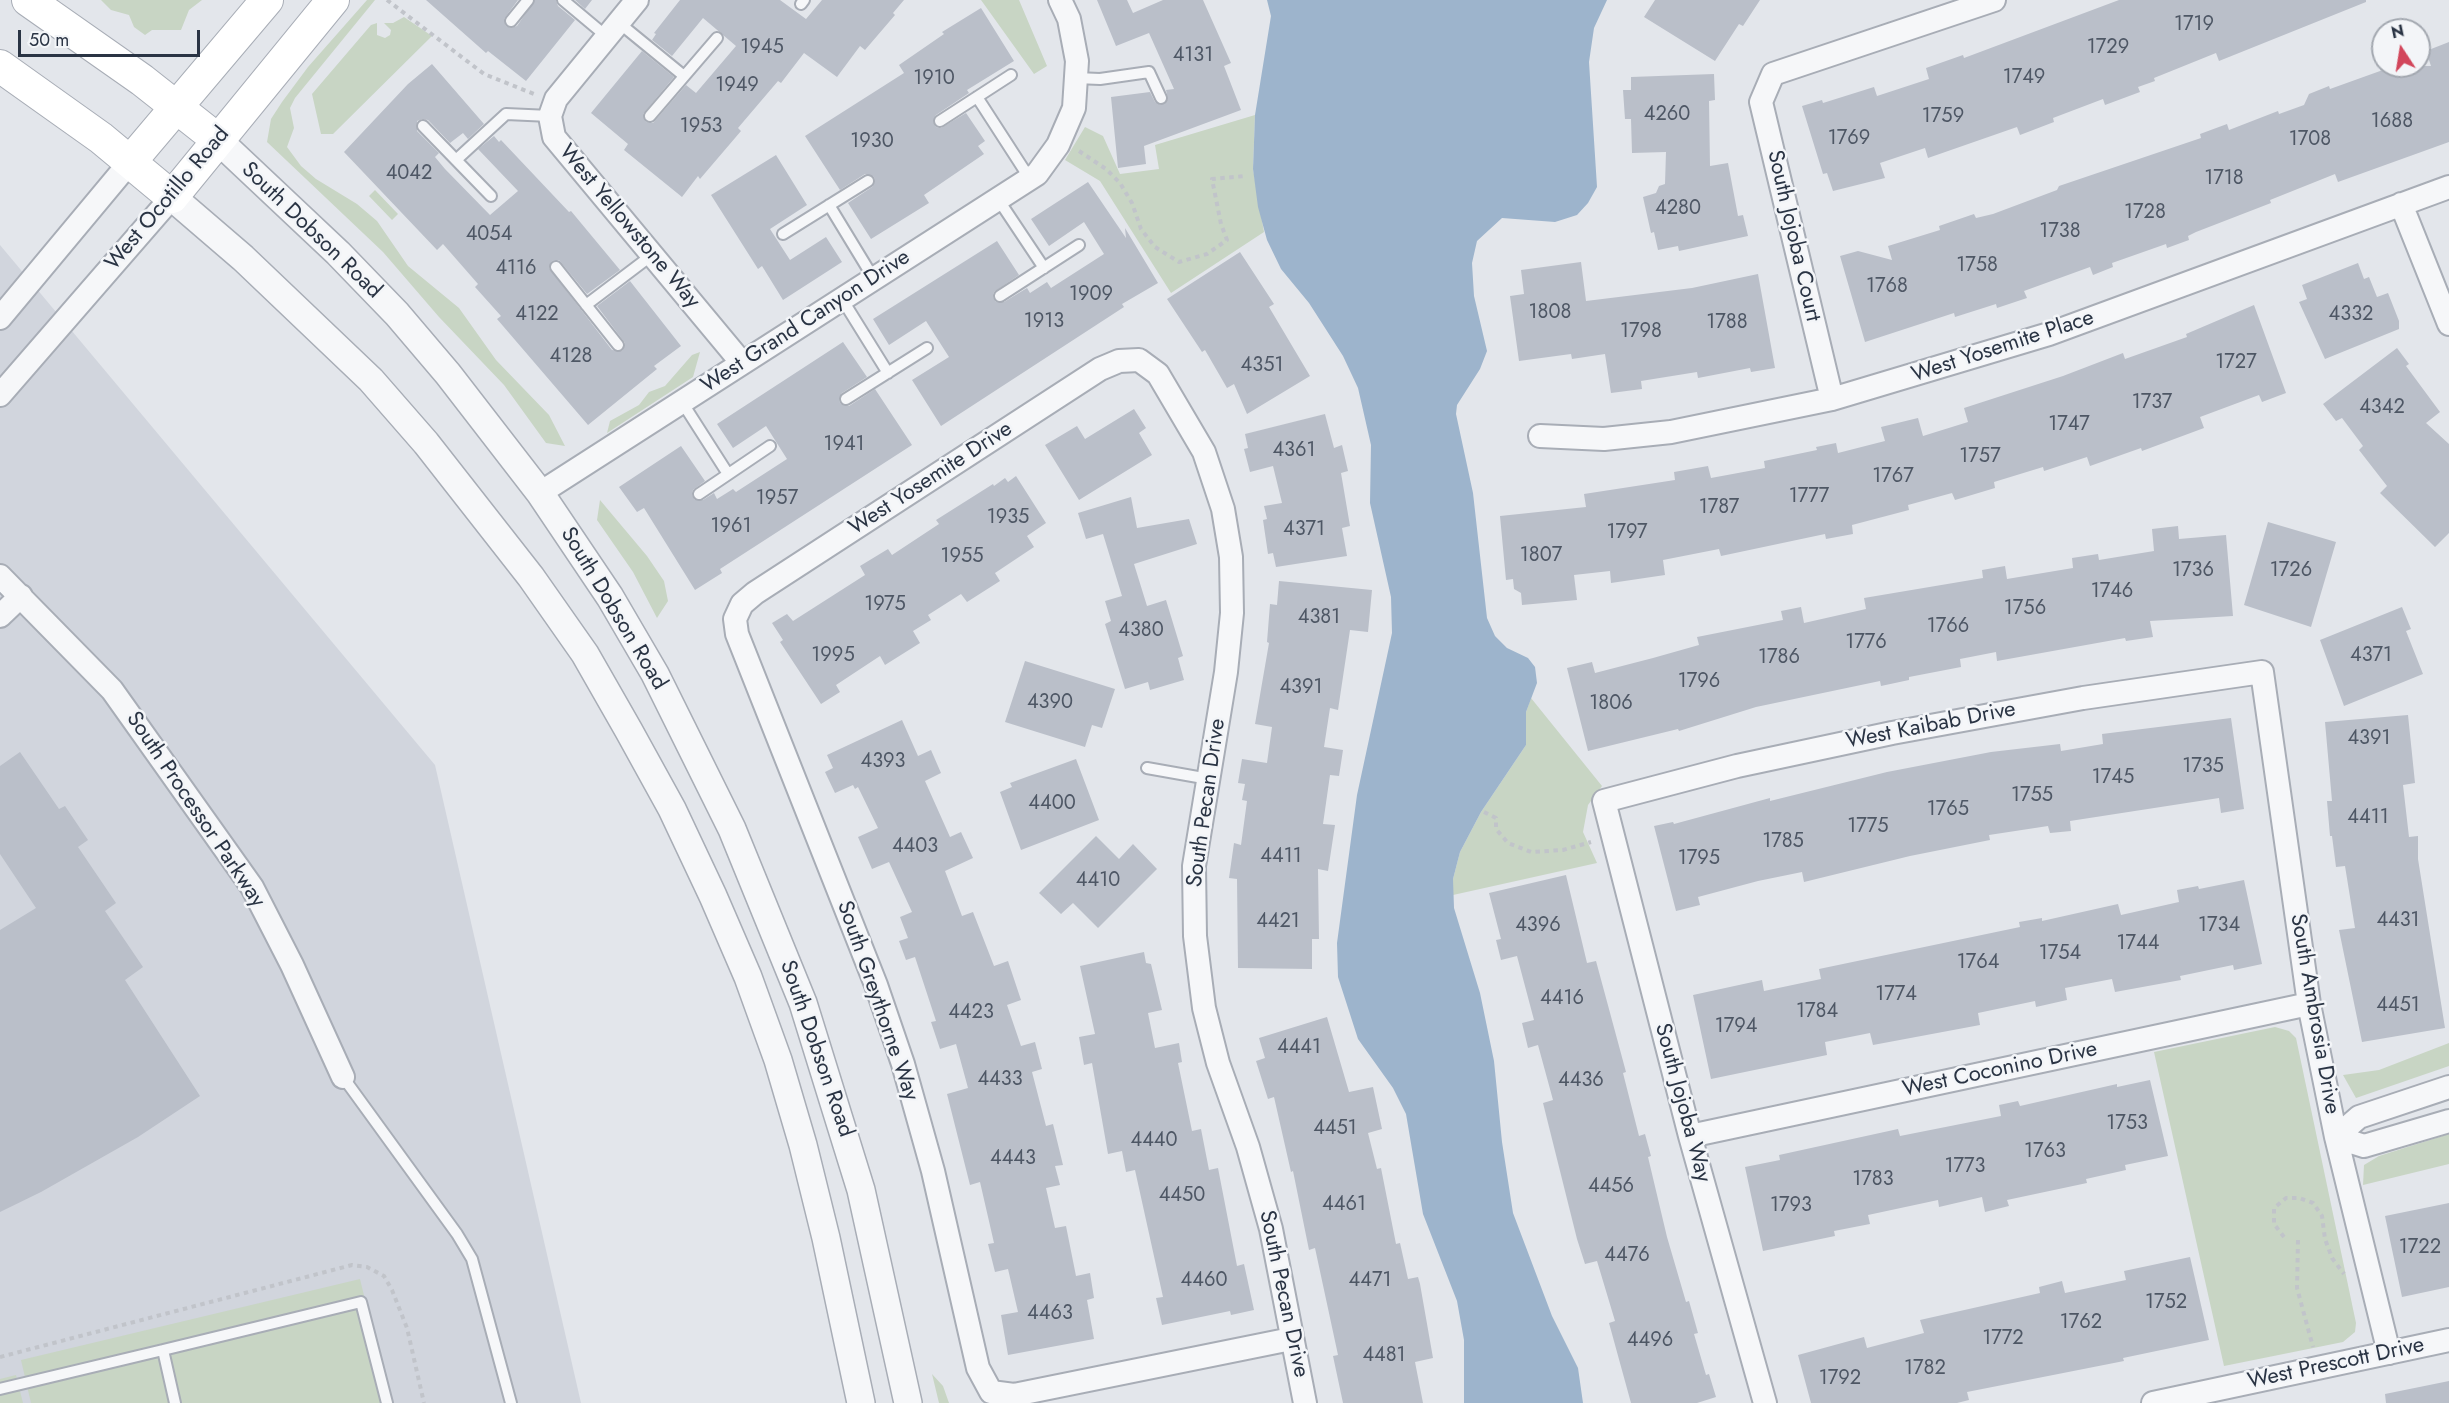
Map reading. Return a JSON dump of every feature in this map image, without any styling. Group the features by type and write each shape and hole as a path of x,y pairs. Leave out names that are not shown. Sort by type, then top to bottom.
{"main road":[{"name":"South Dobson Road","path":"28,0 142,80 177,110 218,140"},
{"path":"130,162 177,110 267,0"},
{"name":"West Ocotillo Road","path":"172,197 333,0"},
{"name":"South Dobson Road","path":"0,66 130,162 172,197"}],"street":[{"name":"West Yellowstone Way","path":"637,0 556,99 550,116 555,137 742,363"},
{"path":"1060,0 1069,19 1077,61 1074,108 1061,139"},
{"name":"South Jojoba Court","path":"1832,399 1761,102 1773,74 1994,0"},
{"name":"West Grand Canyon Drive","path":"540,493 1038,174 1061,139"},
{"name":"South Dobson Road","path":"218,140 338,253 397,314 455,383 540,493 610,597 655,674 732,829 803,1003 858,1179 908,1403"},
{"path":"0,318 130,162"},
{"name":"West Yosemite Place","path":"1540,436 1604,439 1671,432 1832,399 2049,334 2449,186"},
{"name":"South Dobson Road","path":"172,197 243,258 371,380 426,443 531,577 585,654 629,731 672,809 713,896 748,977 778,1060 803,1145 826,1238 861,1403"},
{"name":"West Ocotillo Road","path":"0,395 172,197"},
{"path":"2401,204 2445,320 2449,324"},
{"name":"West Yosemite Drive","path":"735,619 742,604 755,593 1090,375 1119,361 1139,360"},
{"name":"South Pecan Drive","path":"1139,360 1158,374 1204,452 1223,509 1231,557 1232,613 1226,672 1194,866 1195,936 1204,1008 1218,1063 1248,1147 1271,1229 1305,1403"},
{"name":"South Processor Parkway","path":"0,576 112,690 252,887 292,965 343,1077"},
{"path":"0,616 21,596"},
{"name":"South Greythorne Way","path":"735,619 737,634 876,985 903,1064 933,1171 978,1368 991,1392 1014,1395 1291,1339"},
{"name":"West Kaibab Drive","path":"1604,801 1737,766 1893,733 2083,698 2262,672"},
{"name":"South Ambrosia Drive","path":"2262,672 2309,1004 2336,1137 2389,1353"},
{"name":"South Jojoba Way","path":"1604,801 1690,1136 1765,1403"},
{"name":"West Coconino Drive","path":"1690,1136 2309,1004"},
{"path":"2336,1137 2359,1117 2449,1087"},
{"path":"2336,1137 2364,1146 2449,1121"},
{"name":"West Prescott Drive","path":"2153,1403 2449,1340"}],"lane":[{"path":"511,21 528,0"},
{"path":"563,0 684,76"},
{"path":"650,116 717,38"},
{"path":"1076,78 1100,79 1149,72 1161,98"},
{"path":"940,121 1011,75"},
{"path":"977,97 1030,178"},
{"path":"456,160 506,114 550,116"},
{"path":"423,126 491,196"},
{"path":"783,234 868,181"},
{"path":"998,199 1044,268"},
{"path":"829,205 874,279"},
{"path":"999,296 1079,245"},
{"path":"586,305 652,255"},
{"path":"556,267 618,345"},
{"path":"842,299 888,373"},
{"path":"846,399 927,348"},
{"path":"682,402 728,474"},
{"path":"699,494 770,446"},
{"path":"1147,768 1209,779"},
{"path":"343,1077 457,1234 472,1259 511,1403"},
{"path":"0,1389 361,1302 387,1403"},
{"path":"163,1350 176,1403"}],"path":[{"path":"387,0 484,74 538,96"},
{"path":"1061,139 1106,168 1120,183 1132,202 1141,229 1155,247 1179,262 1207,254 1227,240 1221,224 1212,179 1245,176"},
{"path":"1484,813 1496,818 1496,829 1508,843 1531,852 1563,850 1612,835"},
{"path":"2284,1237 2274,1224 2274,1208 2286,1198 2313,1203 2322,1216 2325,1239 2332,1258 2344,1274"},
{"path":"2298,1240 2297,1288 2318,1368"}],"shaded area":[{"path":"0,245 435,765 581,1403 0,1403"}],"green space":[{"path":"101,0 202,0 189,10 181,30 152,30 145,35 134,27 129,15 111,10"},
{"path":"367,0 375,0 295,98 290,108 294,128 287,147 301,166 316,179 357,204 377,221 408,266 459,308 496,360 549,415 565,446 546,443 504,385 439,317 383,252 267,142 271,119 282,102 308,67"},
{"path":"981,0 1019,0 1047,66 1034,74"},
{"path":"404,17 432,36 333,134 321,134 312,94 371,25 377,23 377,35 385,38 390,35 391,30 384,23 393,23"},
{"path":"1255,115 1253,169 1264,232 1171,293 1100,181 1065,160 1085,127 1103,136 1120,174 1159,169 1155,145"},
{"path":"375,190 398,214 392,220 369,196"},
{"path":"700,352 693,377 607,433 610,421 639,405 649,392 665,386 692,355"},
{"path":"600,500 647,556 664,581 668,601 657,618 633,572 597,520"},
{"path":"1531,698 1602,786 1588,805 1583,832 1597,863 1453,895 1453,879 1460,852 1481,812 1526,745 1526,712"},
{"path":"2275,1027 2289,1031 2296,1038 2356,1323 2355,1332 2343,1342 2224,1366 2154,1052"},
{"path":"2449,1043 2449,1066 2356,1098 2343,1075 2379,1070"},
{"path":"2449,1134 2449,1164 2363,1185 2364,1165 2379,1156"},
{"path":"360,1279 390,1403 31,1403 21,1360"},
{"path":"932,1374 943,1386 949,1403 939,1403"},
{"path":"16,1375 23,1403 0,1403 0,1379"}],"water":[{"path":"1267,0 1607,0 1594,28 1589,62 1597,187 1588,203 1577,215 1555,222 1502,218 1477,241 1472,263 1474,296 1487,351 1480,369 1457,405 1456,414 1473,493 1487,618 1495,636 1507,648 1528,658 1535,667 1537,683 1526,712 1526,745 1481,812 1460,852 1453,879 1454,908 1480,993 1494,1061 1502,1142 1513,1213 1552,1316 1578,1368 1583,1403 1464,1403 1464,1340 1457,1301 1423,1214 1406,1114 1393,1088 1358,1039 1338,977 1337,943 1357,795 1392,633 1391,597 1370,503 1371,445 1358,388 1343,356 1309,303 1281,269 1267,240 1258,207 1253,169 1255,115 1271,16"}],"building":[{"path":"426,0 518,0 504,19 506,26 510,28 517,26 535,0 556,0 558,6 575,20 526,81 488,51 486,53"},
{"path":"575,0 592,0 585,9"},
{"path":"680,0 780,0 806,19 822,0 904,0 893,13 895,15 865,50 860,46 837,77 804,53 781,83 778,81 738,128 741,131 700,179 698,176 682,197 624,150 628,144 591,113 642,51 674,77 643,114 646,122 653,123 686,85 696,93 736,46 703,18 672,56 652,40 656,34 654,33"},
{"path":"1097,0 1127,0 1133,13 1163,0 1203,0 1231,63 1224,66 1241,110 1144,146 1146,164 1118,168 1111,97 1150,92 1155,102 1161,105 1168,99 1166,90 1174,89 1149,33 1116,46"},
{"path":"1655,0 1760,0 1743,26 1739,24 1715,61 1644,17"},
{"path":"2119,0 2366,0 2366,2 2219,61 2216,53 2154,78 2155,81 2138,87 2140,92 2105,105 2103,99 2053,118 2054,122 2020,135 2017,127 1928,158 1925,148 1880,163 1885,178 1833,191 1827,173 1823,174 1802,106 1822,100 1823,103 1874,87 1877,96 1929,79 1926,68 1963,55 1964,58"},
{"path":"981,8 1014,61 967,90 969,93 936,115 933,121 936,127 941,128 966,113 985,141 978,146 984,154 924,195 929,203 871,239 848,203 872,187 874,177 865,174 840,190 805,136 904,73 899,65 944,34 942,32"},
{"path":"2449,42 2449,142 2338,182 2335,174 2270,200 2271,203 2196,232 2188,236 2189,240 2167,248 2166,244 2112,263 2113,267 2093,275 2090,267 2024,291 2027,298 1997,308 1996,304 1955,317 1954,313 1865,342 1840,256 1858,251 1892,260 1888,246 1940,230 1939,226 1974,214 1976,218 1993,214 2057,190 2059,186 2201,138 2200,134 2227,124 2229,130 2278,111 2279,114 2304,105 2309,94 2329,86 2330,89 2371,74 2371,78 2431,78 2431,49"},
{"path":"432,64 484,124 468,139 463,133 450,143 428,120 417,121 417,131 439,153 435,157 445,169 490,215 518,191 478,149 494,136 499,142 501,140 569,212 571,211 620,270 587,294 559,260 552,261 549,268 612,350 622,351 625,343 597,306 630,281 681,346 654,366 657,369 588,425 497,319 501,316 475,287 478,284 443,244 437,250 344,152 408,84"},
{"path":"1714,74 1715,100 1709,101 1710,166 1728,163 1738,216 1743,215 1748,236 1679,251 1678,246 1658,250 1654,232 1651,233 1643,197 1656,193 1659,186 1665,184 1666,152 1632,153 1631,119 1625,119 1623,90 1631,90 1631,77"},
{"path":"776,155 807,205 770,229 790,260 826,237 842,262 783,300 762,266 758,269 711,195"},
{"path":"1088,182 1126,238 1125,228 1158,283 1122,304 1124,307 941,426 912,380 949,357 926,321 889,345 873,319 997,241 1019,275 994,292 993,297 996,302 1004,302 1027,288 1030,293 1047,282 1051,288 1104,254 1084,222 1049,246 1031,219"},
{"path":"1240,252 1274,304 1269,307 1310,376 1247,414 1234,384 1227,388 1205,350 1202,352 1167,299"},
{"path":"1581,262 1586,301 1692,288 1758,274 1775,368 1751,372 1750,368 1698,378 1697,372 1641,381 1642,389 1611,393 1605,354 1572,359 1571,354 1519,361 1510,296 1524,294 1521,270"},
{"path":"2358,263 2364,279 2369,277 2377,297 2388,293 2399,321 2399,329 2325,359 2299,302 2307,299 2302,285"},
{"path":"2254,305 2286,393 2262,402 2259,395 2200,417 2204,428 2142,451 2141,448 2090,466 2087,457 2044,471 2043,467 1994,482 1995,488 1955,500 1952,493 1908,505 1909,510 1852,525 1853,534 1826,539 1825,534 1721,556 1719,549 1663,560 1665,575 1611,583 1610,571 1574,575 1577,600 1522,605 1521,593 1514,589 1513,579 1506,580 1500,516 1586,507 1584,494 1675,480 1674,472 1708,466 1711,478 1765,468 1764,461 1817,450 1816,447 1836,443 1838,453 1885,441 1881,427 1918,418 1923,436 1968,422 1964,408 2063,376 2123,353 2125,359 2187,337 2186,334"},
{"path":"843,342 867,377 842,393 840,403 849,406 875,389 912,445 720,569 722,573 695,590 644,508 637,512 619,487 681,446 705,481 693,490 692,495 695,500 703,500 714,493 717,499 733,489 736,492 787,459 766,426 733,448 717,424"},
{"path":"2397,348 2409,364 2406,366 2440,412 2426,423 2449,444 2449,533 2435,547 2380,493 2387,486 2359,450 2363,446 2342,418 2336,421 2323,404"},
{"path":"1134,409 1146,428 1139,433 1152,455 1079,500 1045,445 1077,426 1085,439"},
{"path":"1325,414 1334,448 1342,445 1348,471 1341,473 1350,526 1342,528 1347,556 1276,567 1273,553 1268,554 1263,520 1267,519 1264,506 1282,503 1273,466 1250,472 1244,449 1248,448 1245,434"},
{"path":"1016,476 1046,523 1027,536 1034,547 995,573 1000,581 967,602 961,594 928,615 931,620 913,631 920,643 885,665 880,656 836,685 840,692 821,704 780,642 783,640 772,623 787,614 793,621 865,575 860,566 888,549 892,555 939,524 936,520 993,484 994,486 1005,478 1008,482"},
{"path":"1131,497 1137,528 1189,519 1197,544 1134,564 1147,606 1166,600 1183,656 1178,658 1184,680 1150,690 1148,682 1125,689 1105,624 1111,621 1105,601 1122,596 1103,534 1086,539 1078,513"},
{"path":"2268,522 2336,542 2311,627 2244,605"},
{"path":"2178,526 2179,539 2226,535 2233,616 2150,621 2153,637 2126,641 2125,638 1997,661 1996,652 1960,659 1961,667 1909,677 1909,680 1881,686 1880,681 1756,707 1679,731 1678,729 1588,751 1567,668 1592,662 1595,673 1699,645 1697,637 1783,620 1781,611 1801,607 1804,623 1866,609 1864,598 1983,578 1982,570 2005,566 2007,579 2073,568 2072,558 2098,554 2099,560 2154,551 2152,529"},
{"path":"1279,581 1372,590 1368,632 1350,630 1338,710 1330,708 1324,747 1343,750 1339,776 1330,775 1323,824 1335,825 1328,871 1318,869 1319,939 1312,939 1312,969 1238,968 1237,879 1229,878 1234,843 1241,845 1247,801 1242,800 1245,784 1238,783 1242,759 1267,763 1272,727 1255,724 1269,643 1267,642 1270,604 1277,605"},
{"path":"2402,607 2411,629 2406,631 2423,674 2344,706 2320,640"},
{"path":"1025,661 1115,689 1102,728 1092,725 1085,747 1005,722"},
{"path":"2408,715 2415,783 2403,785 2409,837 2418,836 2418,859 2445,1028 2362,1042 2339,930 2355,928 2345,866 2336,867 2332,836 2330,836 2327,801 2332,801 2325,722"},
{"path":"2231,718 2244,809 2221,813 2219,798 2070,821 2071,831 2050,833 2048,826 1989,835 1990,840 1910,856 1804,882 1802,872 1758,881 1698,897 1700,905 1676,911 1654,826 1673,822 1674,824 1770,798 1770,801 1887,772 1991,752 2060,744 2061,751 2103,744 2102,734"},
{"path":"902,720 918,756 931,750 941,773 925,781 950,837 961,832 973,858 945,871 962,916 973,912 994,966 1008,961 1021,1000 1007,1005 1021,1046 1035,1042 1042,1069 1032,1072 1046,1126 1053,1124 1063,1165 1055,1166 1060,1185 1046,1188 1055,1228 1066,1226 1076,1276 1090,1273 1094,1298 1087,1300 1094,1339 1008,1355 1001,1315 1018,1312 1008,1269 995,1272 988,1244 994,1243 980,1182 970,1185 947,1094 968,1088 956,1044 940,1049 931,1022 936,1021 915,957 906,960 899,941 908,938 900,917 912,912 889,862 872,869 858,837 878,828 858,787 855,789 853,785 835,793 825,772 833,768 827,755"},
{"path":"20,752 59,809 65,806 88,840 78,847 116,903 105,911 143,967 125,980 200,1096 138,1137 41,1192 0,1212 0,930 36,908 0,854 0,766"},
{"path":"1076,759 1099,820 1021,850 1000,792 1012,787 1010,783"},
{"path":"1096,836 1119,859 1133,844 1157,869 1098,928 1073,903 1061,914 1039,893"},
{"path":"1566,875 1587,963 1596,961 1626,1072 1623,1073 1639,1136 1645,1134 1651,1156 1648,1157 1667,1237 1686,1302 1689,1301 1698,1333 1694,1334 1706,1375 1709,1374 1716,1397 1697,1403 1631,1403 1609,1323 1615,1321 1597,1261 1585,1264 1577,1239 1543,1103 1553,1100 1538,1045 1528,1048 1522,1023 1534,1020 1517,956 1501,960 1496,940 1501,939 1489,893"},
{"path":"2244,880 2262,964 2234,970 2233,965 2180,976 2181,980 2115,992 2112,979 2065,988 2067,1000 2036,1007 2035,1001 1978,1013 1980,1025 1873,1045 1870,1033 1825,1042 1827,1055 1711,1079 1693,995 1762,980 1764,991 1821,979 1819,969 2020,927 2019,922 2042,918 2042,921 2118,904 2121,915 2179,902 2177,890 2198,886 2199,889"},
{"path":"1144,952 1146,963 1151,964 1162,1010 1148,1013 1155,1048 1179,1043 1182,1062 1178,1063 1192,1131 1201,1129 1209,1170 1218,1168 1237,1266 1244,1264 1254,1310 1231,1315 1230,1311 1162,1325 1156,1298 1163,1297 1135,1170 1126,1172 1122,1151 1108,1154 1092,1063 1084,1065 1079,1037 1095,1034 1080,966"},
{"path":"1327,1017 1349,1092 1373,1087 1382,1129 1368,1133 1377,1169 1381,1168 1396,1244 1400,1243 1408,1279 1418,1277 1433,1358 1415,1362 1423,1403 1343,1403 1333,1356 1338,1355 1315,1248 1309,1250 1293,1171 1291,1172 1274,1097 1268,1099 1256,1061 1265,1058 1259,1038"},
{"path":"2150,1080 2168,1156 2125,1165 2126,1170 2086,1179 2087,1183 2007,1200 2009,1206 1985,1212 1982,1197 1939,1207 1938,1200 1868,1215 1870,1224 1834,1231 1835,1236 1763,1251 1745,1167 1780,1160 1779,1155 1898,1129 1900,1136 2001,1116 1999,1105 2018,1101 2020,1106 2117,1084 2117,1087"},
{"path":"2449,1203 2449,1287 2402,1297 2385,1216"},
{"path":"2190,1257 2209,1340 2123,1358 2124,1361 1967,1392 1969,1400 1957,1403 1811,1403 1798,1355 1864,1337 1867,1348 1924,1333 1920,1320 2040,1293 2039,1287 2062,1281 2065,1293 2126,1280 2124,1271"},
{"path":"2449,1381 2449,1403 2386,1403 2385,1394"}]}
